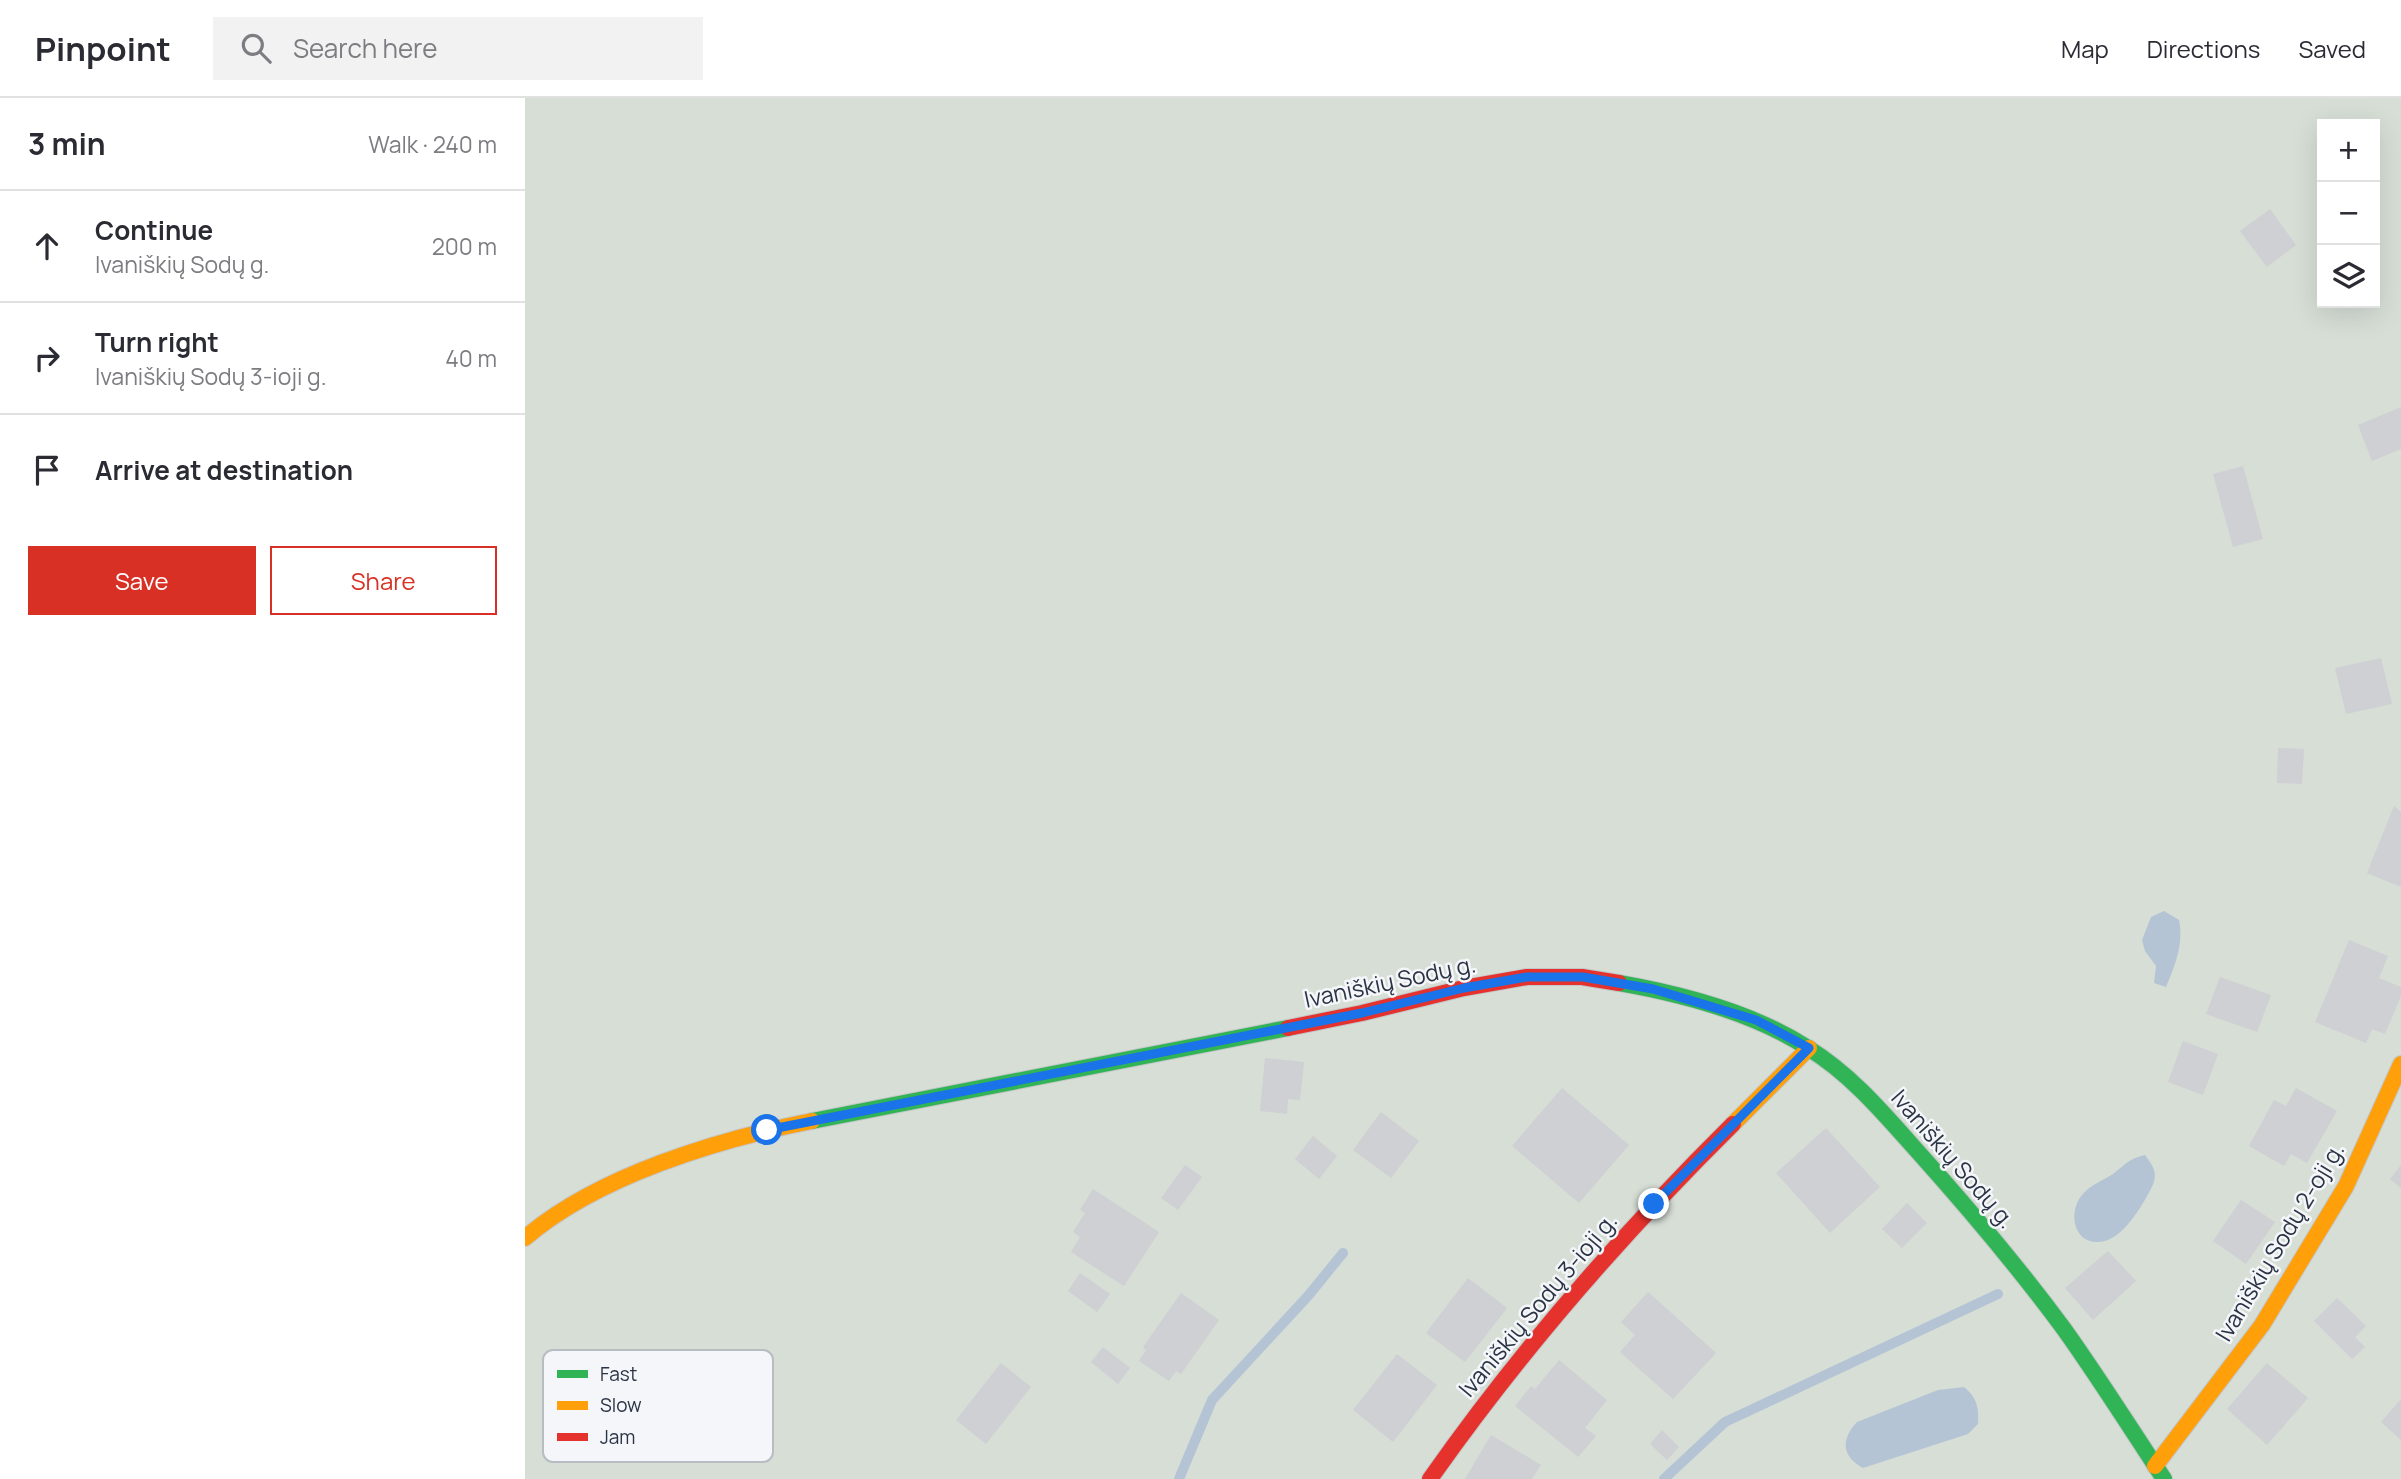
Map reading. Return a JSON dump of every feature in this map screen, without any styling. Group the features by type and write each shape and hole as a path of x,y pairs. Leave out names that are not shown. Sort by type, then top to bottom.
{"street":[{"name":"Ivaniškių Sodų g.","path":"525,1238 566,1207 619,1181 693,1153 767,1130 1362,1013 1464,988 1527,977 1583,977 1653,989 1756,1020 1809,1048 1861,1089 1962,1202 2028,1282 2066,1331 2159,1472"},
{"name":"Ivaniškių Sodų 3-ioji g.","path":"1430,1479 1462,1431 1534,1339 1654,1204 1809,1048"},
{"name":"Ivaniškių Sodų 2-oji g.","path":"2159,1472 2262,1325 2346,1186 2401,1064"}],"shaded area":[{"path":"525,98 2401,98 2401,1479 525,1479"}],"water":[{"path":"2164,911 2179,920 2180,929 2178,954 2166,987 2154,983 2156,966 2145,951 2142,940 2151,917"},
{"path":"2145,1155 2153,1167 2154,1181 2132,1220 2119,1233 2103,1241 2095,1242 2081,1236 2074,1216 2082,1195 2131,1160"},
{"path":"1964,1387 1972,1395 1978,1413 1978,1424 1968,1434 1863,1468 1847,1453 1846,1441 1857,1422 1938,1390"}],"building":[{"path":"2270,209 2296,245 2267,267 2240,231"},
{"path":"2401,407 2401,449 2372,461 2358,425"},
{"path":"2243,466 2263,539 2233,547 2213,474"},
{"path":"2381,658 2392,704 2346,714 2335,668"},
{"path":"2278,748 2304,749 2302,784 2277,783"},
{"path":"2394,806 2401,812 2401,887 2367,873"},
{"path":"2349,940 2388,956 2379,978 2401,987 2401,996 2385,1034 2372,1029 2366,1043 2315,1022"},
{"path":"2220,977 2271,995 2257,1032 2206,1014"},
{"path":"2183,1041 2218,1054 2203,1095 2168,1082"},
{"path":"1265,1058 1304,1062 1300,1100 1288,1099 1287,1114 1260,1111"},
{"path":"1562,1088 1629,1145 1579,1203 1512,1146"},
{"path":"2296,1088 2337,1111 2307,1163 2291,1154 2284,1166 2249,1146 2274,1100 2286,1106"},
{"path":"1381,1112 1419,1141 1391,1178 1353,1150"},
{"path":"1826,1128 1880,1187 1830,1233 1776,1173"},
{"path":"1313,1136 1337,1156 1319,1179 1295,1159"},
{"path":"1185,1165 1202,1177 1178,1210 1161,1198"},
{"path":"2401,1165 2401,1188 2390,1179"},
{"path":"1093,1189 1159,1232 1124,1286 1071,1252 1080,1237 1073,1232 1085,1213 1080,1210"},
{"path":"2241,1200 2275,1222 2246,1264 2213,1241"},
{"path":"1907,1203 1927,1223 1902,1248 1882,1229"},
{"path":"2108,1251 2136,1281 2093,1320 2065,1288"},
{"path":"1080,1273 1110,1294 1097,1312 1068,1291"},
{"path":"1468,1278 1507,1308 1465,1362 1426,1333"},
{"path":"1648,1292 1716,1353 1673,1399 1620,1352 1635,1335 1621,1322"},
{"path":"1181,1293 1219,1320 1181,1374 1176,1371 1169,1381 1139,1361 1146,1350 1143,1347"},
{"path":"2337,1298 2366,1326 2355,1337 2365,1347 2352,1359 2314,1321"},
{"path":"1103,1347 1130,1368 1118,1384 1091,1362"},
{"path":"1397,1354 1437,1385 1393,1442 1353,1410"},
{"path":"1559,1360 1607,1400 1585,1428 1596,1436 1578,1457 1515,1406 1531,1386 1535,1389"},
{"path":"1001,1363 1031,1387 986,1444 956,1420"},
{"path":"2267,1363 2308,1398 2267,1445 2227,1409"},
{"path":"2401,1399 2401,1440 2381,1422"},
{"path":"1662,1430 1679,1447 1667,1460 1650,1444"},
{"path":"1491,1435 1541,1465 1532,1479 1465,1479"}],"waterway":[{"path":"1179,1479 1212,1400 1308,1296 1343,1253"},
{"path":"1664,1479 1725,1422 1998,1294"}],"traffic: fast":[{"path":"1619,983 1692,999 1741,1015 1787,1036 1839,1070 1881,1110 2030,1284 2077,1347 2164,1479"},
{"path":"812,1121 1288,1028"}],"traffic: slow":[{"path":"1733,1124 1809,1048"},
{"path":"2155,1466 2262,1325 2346,1186 2401,1064"},
{"path":"525,1238 554,1216 623,1178 738,1138 812,1121"}],"traffic: jam":[{"path":"1288,1028 1464,988 1527,977 1582,977 1619,983"},
{"path":"1430,1479 1536,1339 1651,1208 1733,1124"}],"route":[{"path":"767,1130 1362,1013 1464,988 1527,977 1583,977 1653,989 1756,1020 1809,1048 1654,1204"}]}
